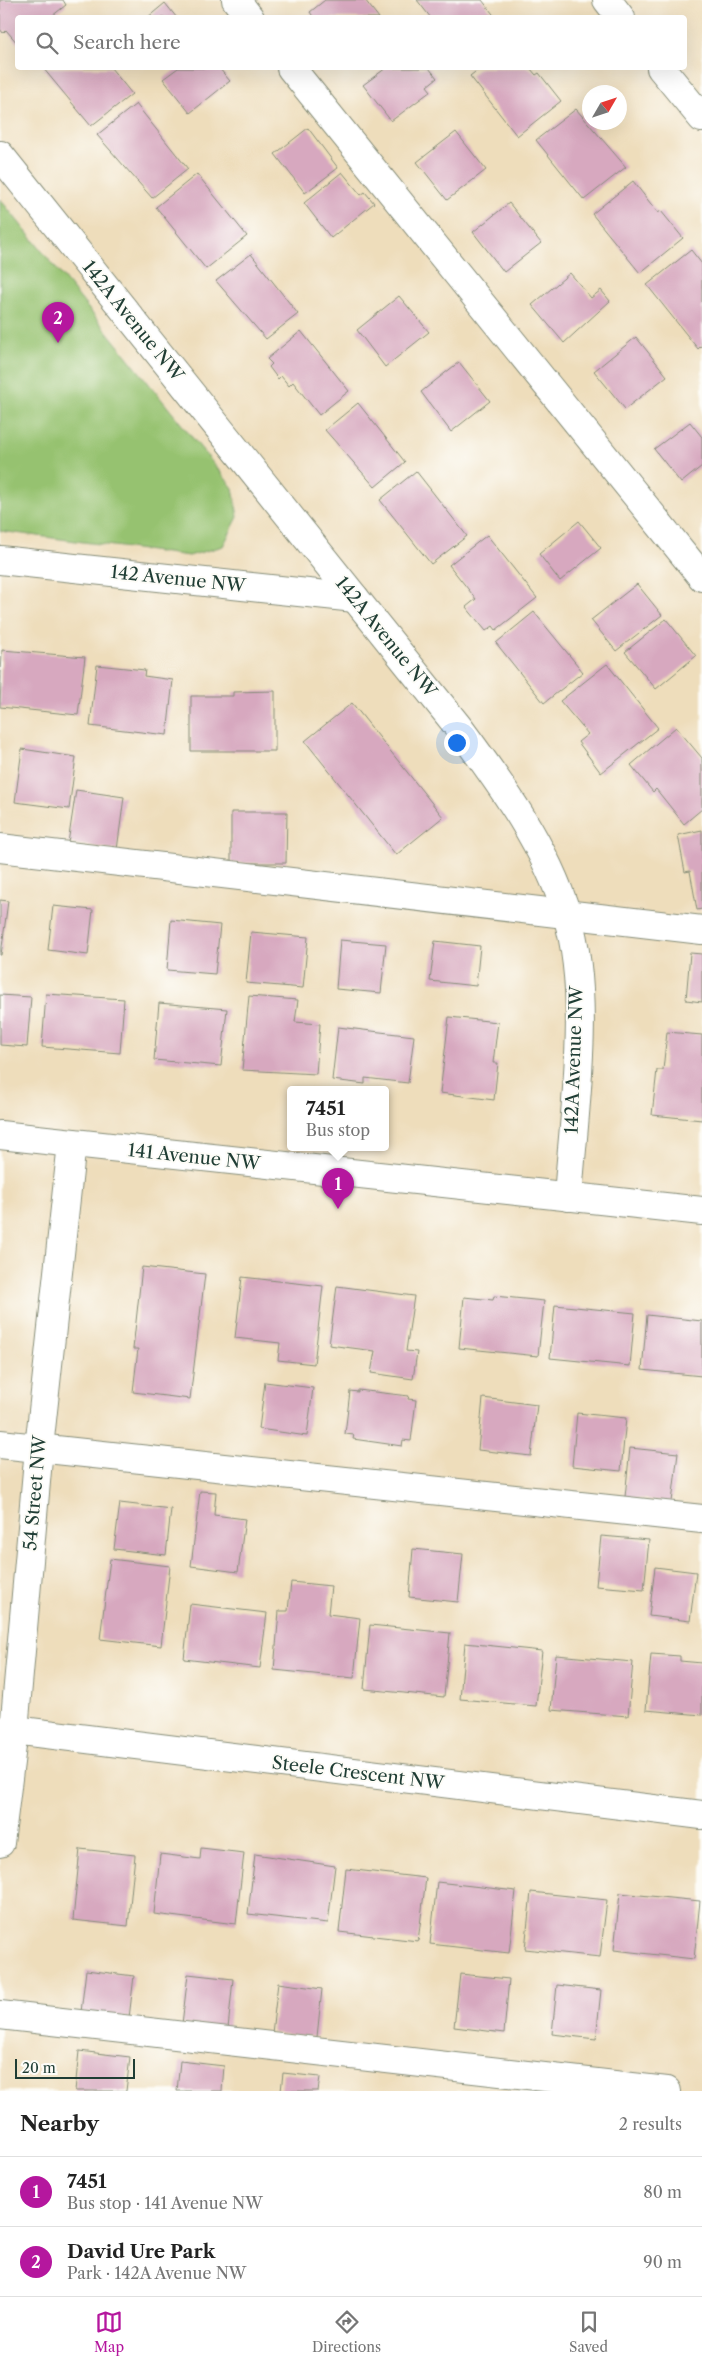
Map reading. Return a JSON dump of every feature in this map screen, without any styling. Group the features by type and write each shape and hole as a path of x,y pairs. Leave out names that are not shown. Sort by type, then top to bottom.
{"street":[{"path":"236,0 248,15"},
{"path":"607,0 619,15"},
{"path":"293,70 702,577"},
{"path":"663,70 702,118"},
{"name":"142A Avenue NW","path":"0,156 460,729 498,781 529,831 551,873 567,915 576,955 579,1041 568,1197"},
{"name":"142 Avenue NW","path":"0,560 355,598"},
{"path":"0,848 702,930"},
{"name":"141 Avenue NW","path":"0,1135 702,1211"},
{"name":"54 Street NW","path":"0,1843 14,1730 39,1448 72,1144"},
{"path":"0,1444 702,1519"},
{"name":"Steele Crescent NW","path":"14,1730 702,1815"},
{"path":"0,2016 667,2091"}],"green space":[{"path":"0,199 233,488 238,517 223,546 189,556 0,531"}],"building":[{"path":"0,0 63,0 66,5 53,15 15,15 15,40 6,30 3,33 0,29"},
{"path":"325,0 365,0 377,15 312,15 310,12"},
{"path":"417,0 482,0 494,15 429,15"},
{"path":"165,3 175,15 151,15"},
{"path":"45,70 113,70 132,94 91,126"},
{"path":"175,70 221,70 230,81 190,113 163,79"},
{"path":"383,70 431,70 437,78 427,86 431,91 391,121 363,85"},
{"path":"478,70 532,70 536,75 539,73 561,101 517,136 470,76"},
{"path":"136,104 188,169 152,198 97,135"},
{"path":"576,109 582,116 582,130 594,130 626,167 584,200 536,140"},
{"path":"308,128 338,168 305,193 275,154"},
{"path":"456,132 486,170 447,200 417,162"},
{"path":"342,172 361,195 365,192 374,203 331,238 304,203"},
{"path":"197,174 247,236 206,269 156,207"},
{"path":"633,181 658,213 661,211 683,238 640,273 592,214"},
{"path":"509,203 541,243 504,272 473,232"},
{"path":"691,250 702,264 702,345 698,349 647,285"},
{"path":"251,254 298,314 266,339 216,281"},
{"path":"570,273 591,298 601,290 610,301 564,343 532,305"},
{"path":"399,296 429,332 385,367 357,330"},
{"path":"301,331 349,391 319,415 293,382 289,386 281,376 278,379 269,367 272,364 267,359"},
{"path":"636,337 667,376 625,409 594,371"},
{"path":"459,362 490,401 451,432 421,392"},
{"path":"358,403 405,462 375,487 325,430"},
{"path":"690,422 702,437 702,466 681,483 654,449"},
{"path":"416,471 467,536 431,564 380,500"},
{"path":"579,521 601,548 560,581 539,554"},
{"path":"487,535 537,598 496,630 493,626 486,631 466,607 476,599 449,565"},
{"path":"637,584 662,615 616,651 591,620"},
{"path":"534,612 583,672 544,703 496,643"},
{"path":"666,619 696,656 656,689 625,652"},
{"path":"2,650 85,657 78,715 0,707"},
{"path":"607,664 658,728 601,773 578,742 588,734 560,701"},
{"path":"97,665 145,670 144,676 173,680 167,735 90,726"},
{"path":"275,691 275,751 191,751 191,696 233,696 233,692"},
{"path":"352,703 443,817 396,855 305,741"},
{"path":"676,727 702,758 702,809 684,824 656,789 653,792 631,765"},
{"path":"22,749 76,757 69,809 15,802"},
{"path":"76,790 124,797 117,850 68,843"},
{"path":"231,812 287,812 286,863 231,863"},
{"path":"702,830 702,909 697,910 690,871 685,872 678,835"},
{"path":"0,900 8,901 1,955 0,955"},
{"path":"53,906 93,910 88,955 48,950"},
{"path":"171,920 220,925 215,974 167,970"},
{"path":"251,932 308,937 303,988 246,983"},
{"path":"340,940 386,944 381,993 336,989"},
{"path":"435,941 480,946 476,986 430,981"},
{"path":"690,953 702,954 702,1002 686,1000"},
{"path":"46,994 124,999 120,1053 42,1047"},
{"path":"0,995 31,997 27,1047 0,1045"},
{"path":"249,996 298,1000 295,1022 320,1024 316,1074 242,1070"},
{"path":"159,1003 227,1009 221,1066 154,1060"},
{"path":"449,1017 498,1022 493,1063 498,1063 494,1100 440,1093"},
{"path":"338,1027 414,1036 408,1083 365,1078 365,1084 332,1080"},
{"path":"667,1032 702,1035 702,1120 652,1115 657,1070 663,1070"},
{"path":"142,1267 205,1274 190,1399 133,1392 138,1349 133,1349"},
{"path":"242,1277 323,1286 314,1364 278,1360 280,1343 235,1338"},
{"path":"337,1286 414,1296 406,1351 417,1352 413,1379 371,1373 375,1351 329,1345"},
{"path":"494,1296 544,1301 538,1356 459,1348 464,1297 493,1300"},
{"path":"555,1305 635,1313 630,1366 550,1358"},
{"path":"647,1315 702,1321 702,1376 642,1370"},
{"path":"265,1382 313,1388 307,1436 259,1429"},
{"path":"358,1390 409,1396 408,1399 416,1400 411,1441 403,1440 402,1446 353,1439 354,1435 345,1434 350,1391 358,1392"},
{"path":"483,1398 537,1405 531,1456 478,1450"},
{"path":"577,1413 626,1418 621,1471 572,1466"},
{"path":"630,1448 678,1453 672,1502 625,1497"},
{"path":"200,1491 216,1492 214,1515 245,1519 238,1572 191,1566"},
{"path":"120,1503 171,1509 166,1555 114,1549"},
{"path":"601,1536 649,1540 644,1590 596,1586"},
{"path":"413,1549 463,1554 458,1602 409,1597"},
{"path":"110,1559 170,1566 161,1646 100,1639"},
{"path":"655,1567 696,1572 690,1621 649,1616"},
{"path":"291,1582 331,1586 328,1614 360,1618 354,1678 274,1670 279,1611 288,1611"},
{"path":"190,1604 267,1613 260,1668 184,1659"},
{"path":"370,1625 450,1633 444,1697 364,1689"},
{"path":"465,1643 542,1651 536,1706 460,1699"},
{"path":"651,1654 680,1656 680,1661 702,1663 702,1715 646,1710"},
{"path":"556,1655 633,1662 628,1716 551,1710"},
{"path":"201,1848 244,1853 236,1924 154,1914 160,1854 200,1859"},
{"path":"80,1849 135,1855 128,1926 73,1920"},
{"path":"255,1854 335,1866 328,1923 248,1914"},
{"path":"346,1869 426,1878 418,1941 339,1932"},
{"path":"437,1882 516,1891 509,1953 430,1944"},
{"path":"531,1892 607,1900 600,1957 525,1949"},
{"path":"620,1893 700,1901 694,1959 614,1950"},
{"path":"86,1970 134,1976 129,2018 81,2012"},
{"path":"188,1974 233,1979 228,2029 182,2024"},
{"path":"460,1974 509,1979 504,2033 454,2027"},
{"path":"278,1983 322,1989 317,2037 272,2033"},
{"path":"557,1985 601,1990 596,2039 552,2034"},
{"path":"79,2051 130,2057 126,2091 75,2091"},
{"path":"180,2061 224,2066 222,2091 177,2091"},
{"path":"283,2073 320,2077 318,2091 281,2091"}],"place":[{"name":"David Ure Park","path":"58,343"},
{"name":"7451","path":"338,1209"}]}
